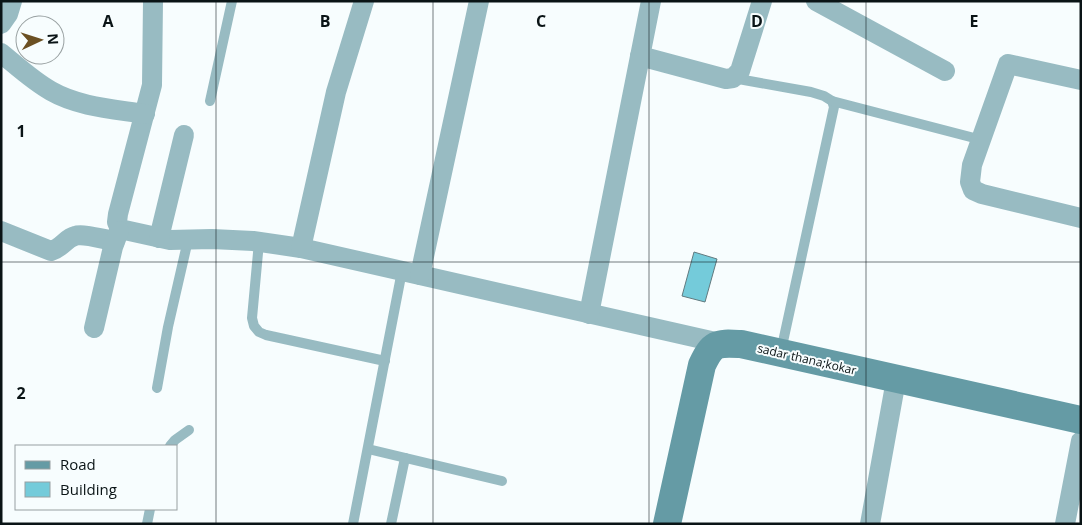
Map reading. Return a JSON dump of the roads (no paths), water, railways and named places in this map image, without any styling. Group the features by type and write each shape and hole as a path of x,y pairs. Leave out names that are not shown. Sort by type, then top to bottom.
{"street":[{"path":"1,24 8,14 12,1"},
{"path":"94,328 117,235 118,214 152,85 154,1"},
{"path":"301,248 336,92 364,1"},
{"path":"411,273 479,1"},
{"path":"589,314 651,1"},
{"path":"640,56 726,78 733,78 740,71 762,1"},
{"path":"816,1 945,70"},
{"path":"1,53 38,83 63,97 80,103 145,114"},
{"path":"1081,80 1008,64 972,166 970,182 973,190 982,194 1081,218"},
{"path":"159,238 184,135"},
{"path":"1,231 51,250 57,249 74,236 81,235 117,235 188,240 212,239 259,242 301,248 720,343"},
{"path":"667,524 702,365 708,352 720,343"},
{"name":"sadar thana;kokar","path":"720,343 741,344 1081,420"},
{"path":"870,524 896,380"},
{"path":"1065,524 1081,441"}],"lane":[{"path":"210,101 232,1"},
{"path":"733,78 811,92 832,101 982,140"},
{"path":"780,353 833,118 834,107 832,101"},
{"path":"157,388 168,327 188,240"},
{"path":"259,242 252,318 254,326 259,332 277,338 385,362"},
{"path":"353,524 385,362 411,273"},
{"path":"171,445 189,430"},
{"path":"368,450 502,481"},
{"path":"391,524 405,458"},
{"path":"147,524 150,510"}]}
